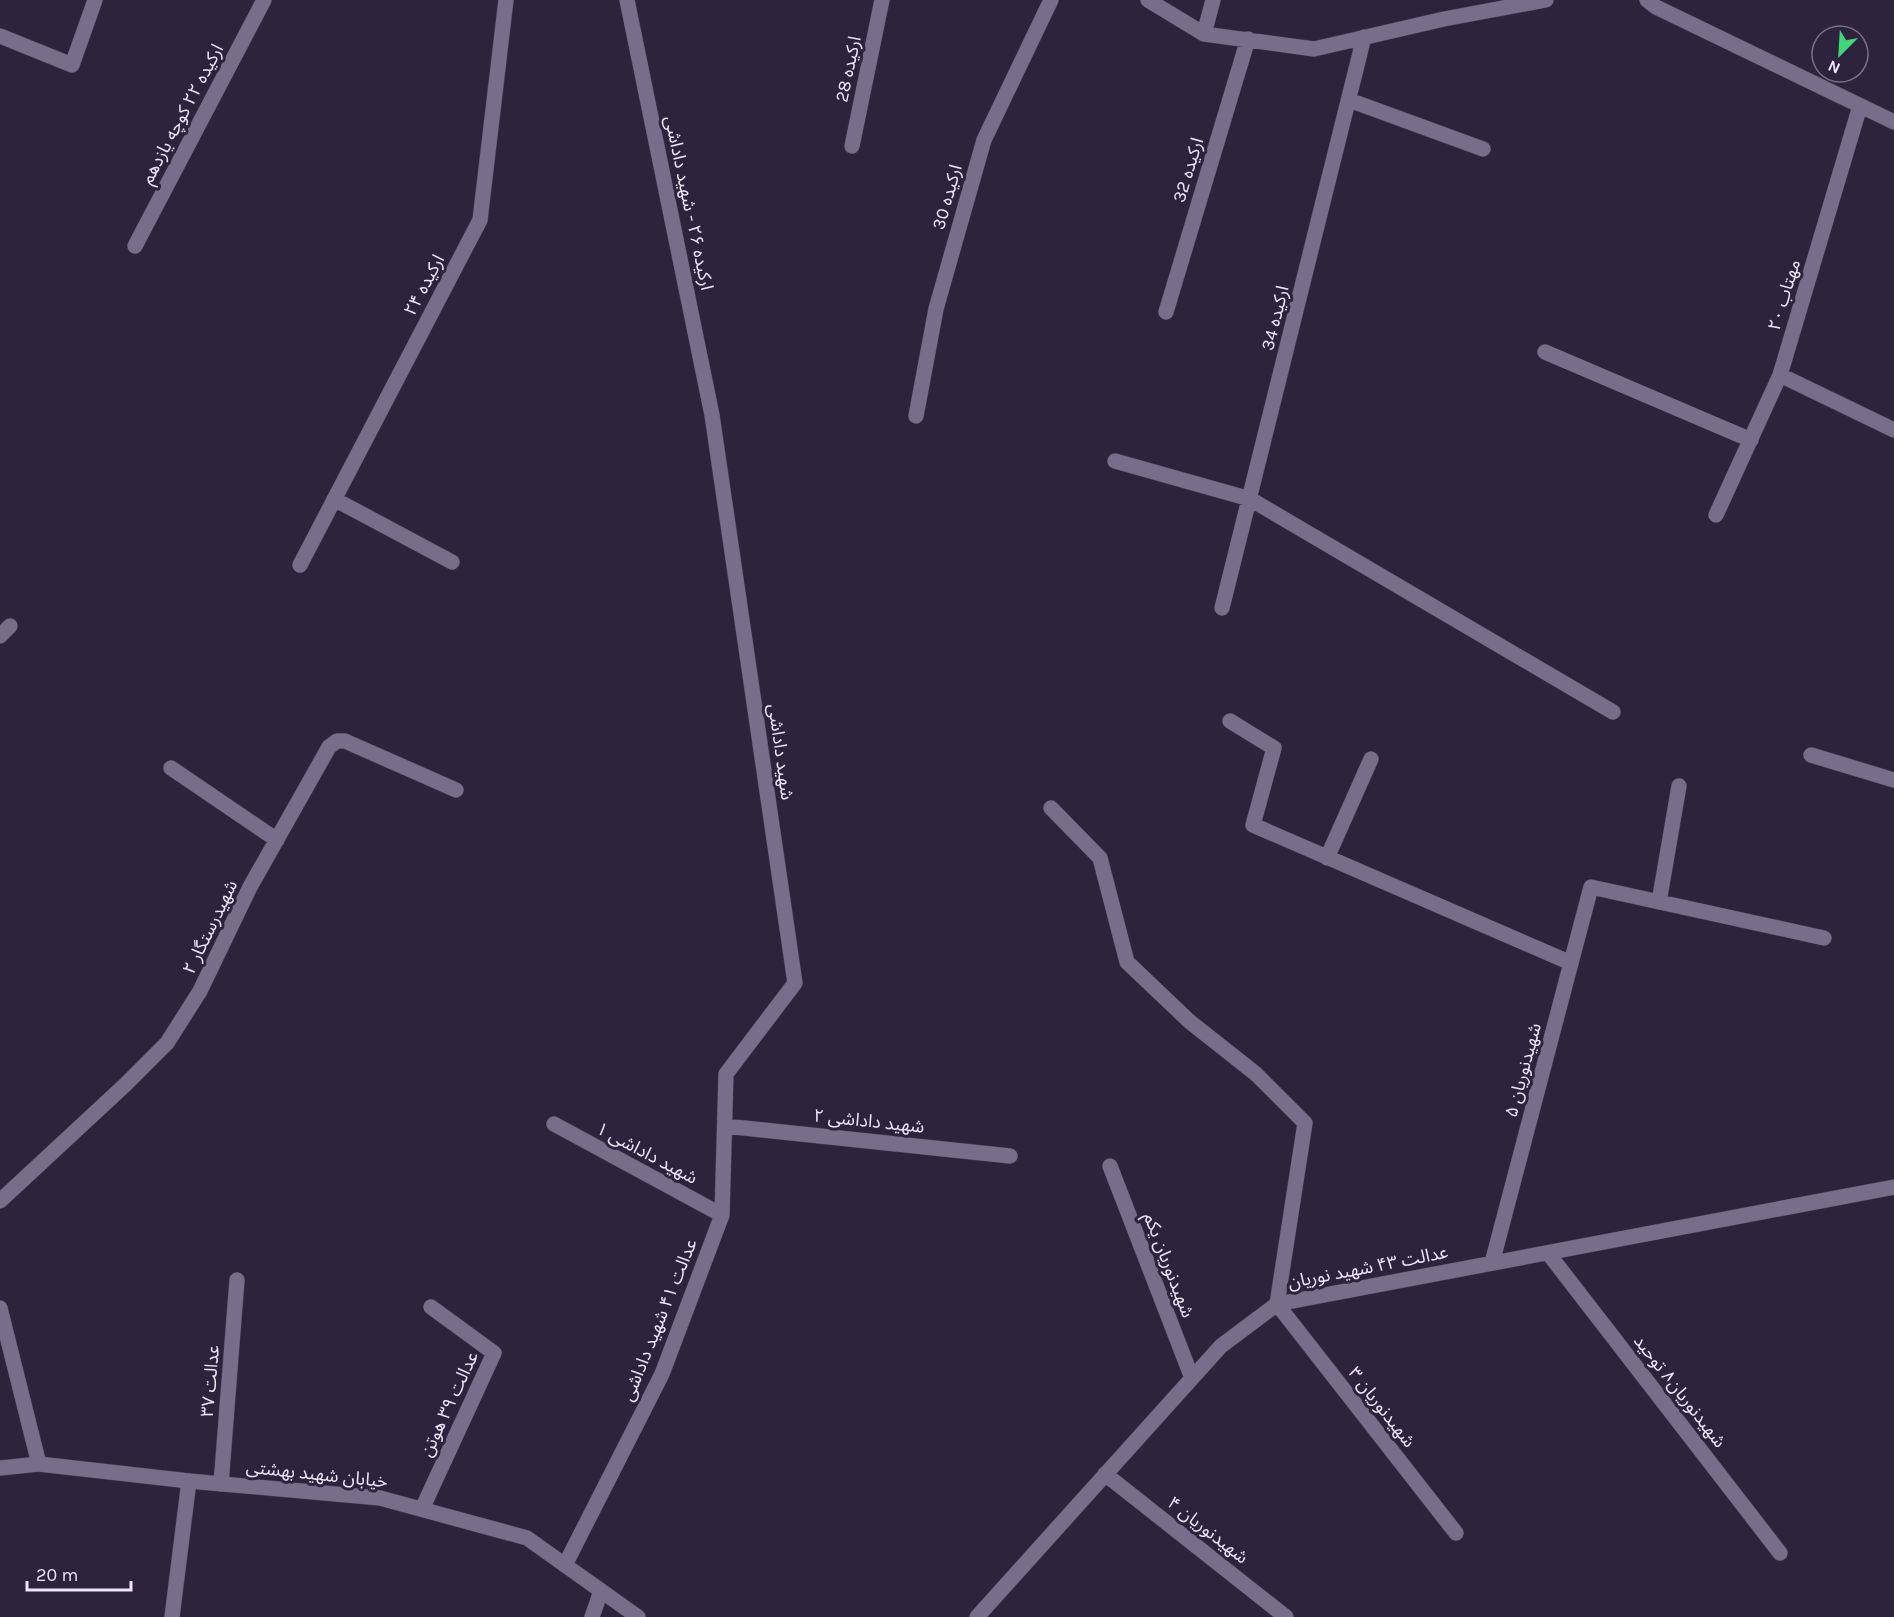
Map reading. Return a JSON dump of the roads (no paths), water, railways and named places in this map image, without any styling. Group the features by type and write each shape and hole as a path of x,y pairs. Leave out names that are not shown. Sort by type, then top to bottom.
{"street":[{"path":"0,36 72,65 95,0"},
{"name":"ارکیده ۲۲ کوچه یازدهم","path":"135,246 264,0"},
{"name":"ارکیده ۲۴","path":"300,565 480,220 506,0"},
{"name":"ارکیده ۲۶ - شهید داداشی","path":"627,0 712,415"},
{"name":"ارکیده 28","path":"852,146 882,0"},
{"name":"ارکیده 30","path":"916,416 936,309 984,140 1051,0"},
{"path":"1148,0 1204,34 1314,49 1444,19 1546,0"},
{"path":"1204,34 1213,0"},
{"path":"1647,0 1656,7 1894,122"},
{"name":"ارکیده 34","path":"1222,608 1364,37"},
{"name":"ارکیده 32","path":"1166,312 1248,39"},
{"path":"1349,100 1483,149"},
{"name":"مهتاب ۲۰","path":"1716,515 1780,375 1860,106"},
{"path":"1545,352 1750,440"},
{"path":"1780,375 1894,430"},
{"name":"شهید داداشی","path":"712,415 795,983 726,1074"},
{"path":"1115,461 1250,499 1613,712"},
{"path":"334,499 452,561"},
{"path":"1230,721 1274,748 1252,825 1571,963"},
{"name":"شهیدرستگار ۲","path":"0,1201 126,1084 167,1042 200,991 250,887 329,747 337,741 345,741 456,790"},
{"path":"1811,755 1894,780"},
{"path":"1327,858 1371,759"},
{"path":"171,768 277,840"},
{"path":"1679,786 1659,902 1824,938"},
{"path":"1051,808 1100,858 1127,963 1189,1021 1256,1074 1305,1123 1277,1304"},
{"name":"شهیدنوریان ۵","path":"1492,1263 1591,887 1659,902"},
{"name":"عدالت ۴۱ شهید داداشی","path":"565,1565 662,1374 722,1215 726,1074"},
{"name":"شهید داداشی ۱","path":"554,1124 722,1215"},
{"name":"شهید داداشی ۲","path":"725,1126 1010,1156"},
{"name":"شهیدنوریان یکم","path":"1110,1166 1192,1378"},
{"name":"عدالت ۴۳ شهید نوریان","path":"977,1617 1221,1346 1277,1304 1894,1186"},
{"name":"شهیدنوریان۸ توحید","path":"1548,1253 1780,1553"},
{"name":"عدالت ۳۷","path":"221,1484 237,1280"},
{"name":"شهیدنوریان ۳","path":"1277,1304 1456,1533"},
{"name":"عدالت ۳۹ هوتن","path":"422,1509 494,1353 431,1307"},
{"path":"0,1308 39,1464"},
{"name":"خیابان شهید بهشتی","path":"0,1468 39,1464 189,1481 380,1498 527,1538 638,1617"},
{"name":"شهیدنوریان ۴","path":"1105,1474 1286,1617"},
{"path":"172,1617 189,1481"},
{"path":"592,1617 601,1591"}]}
